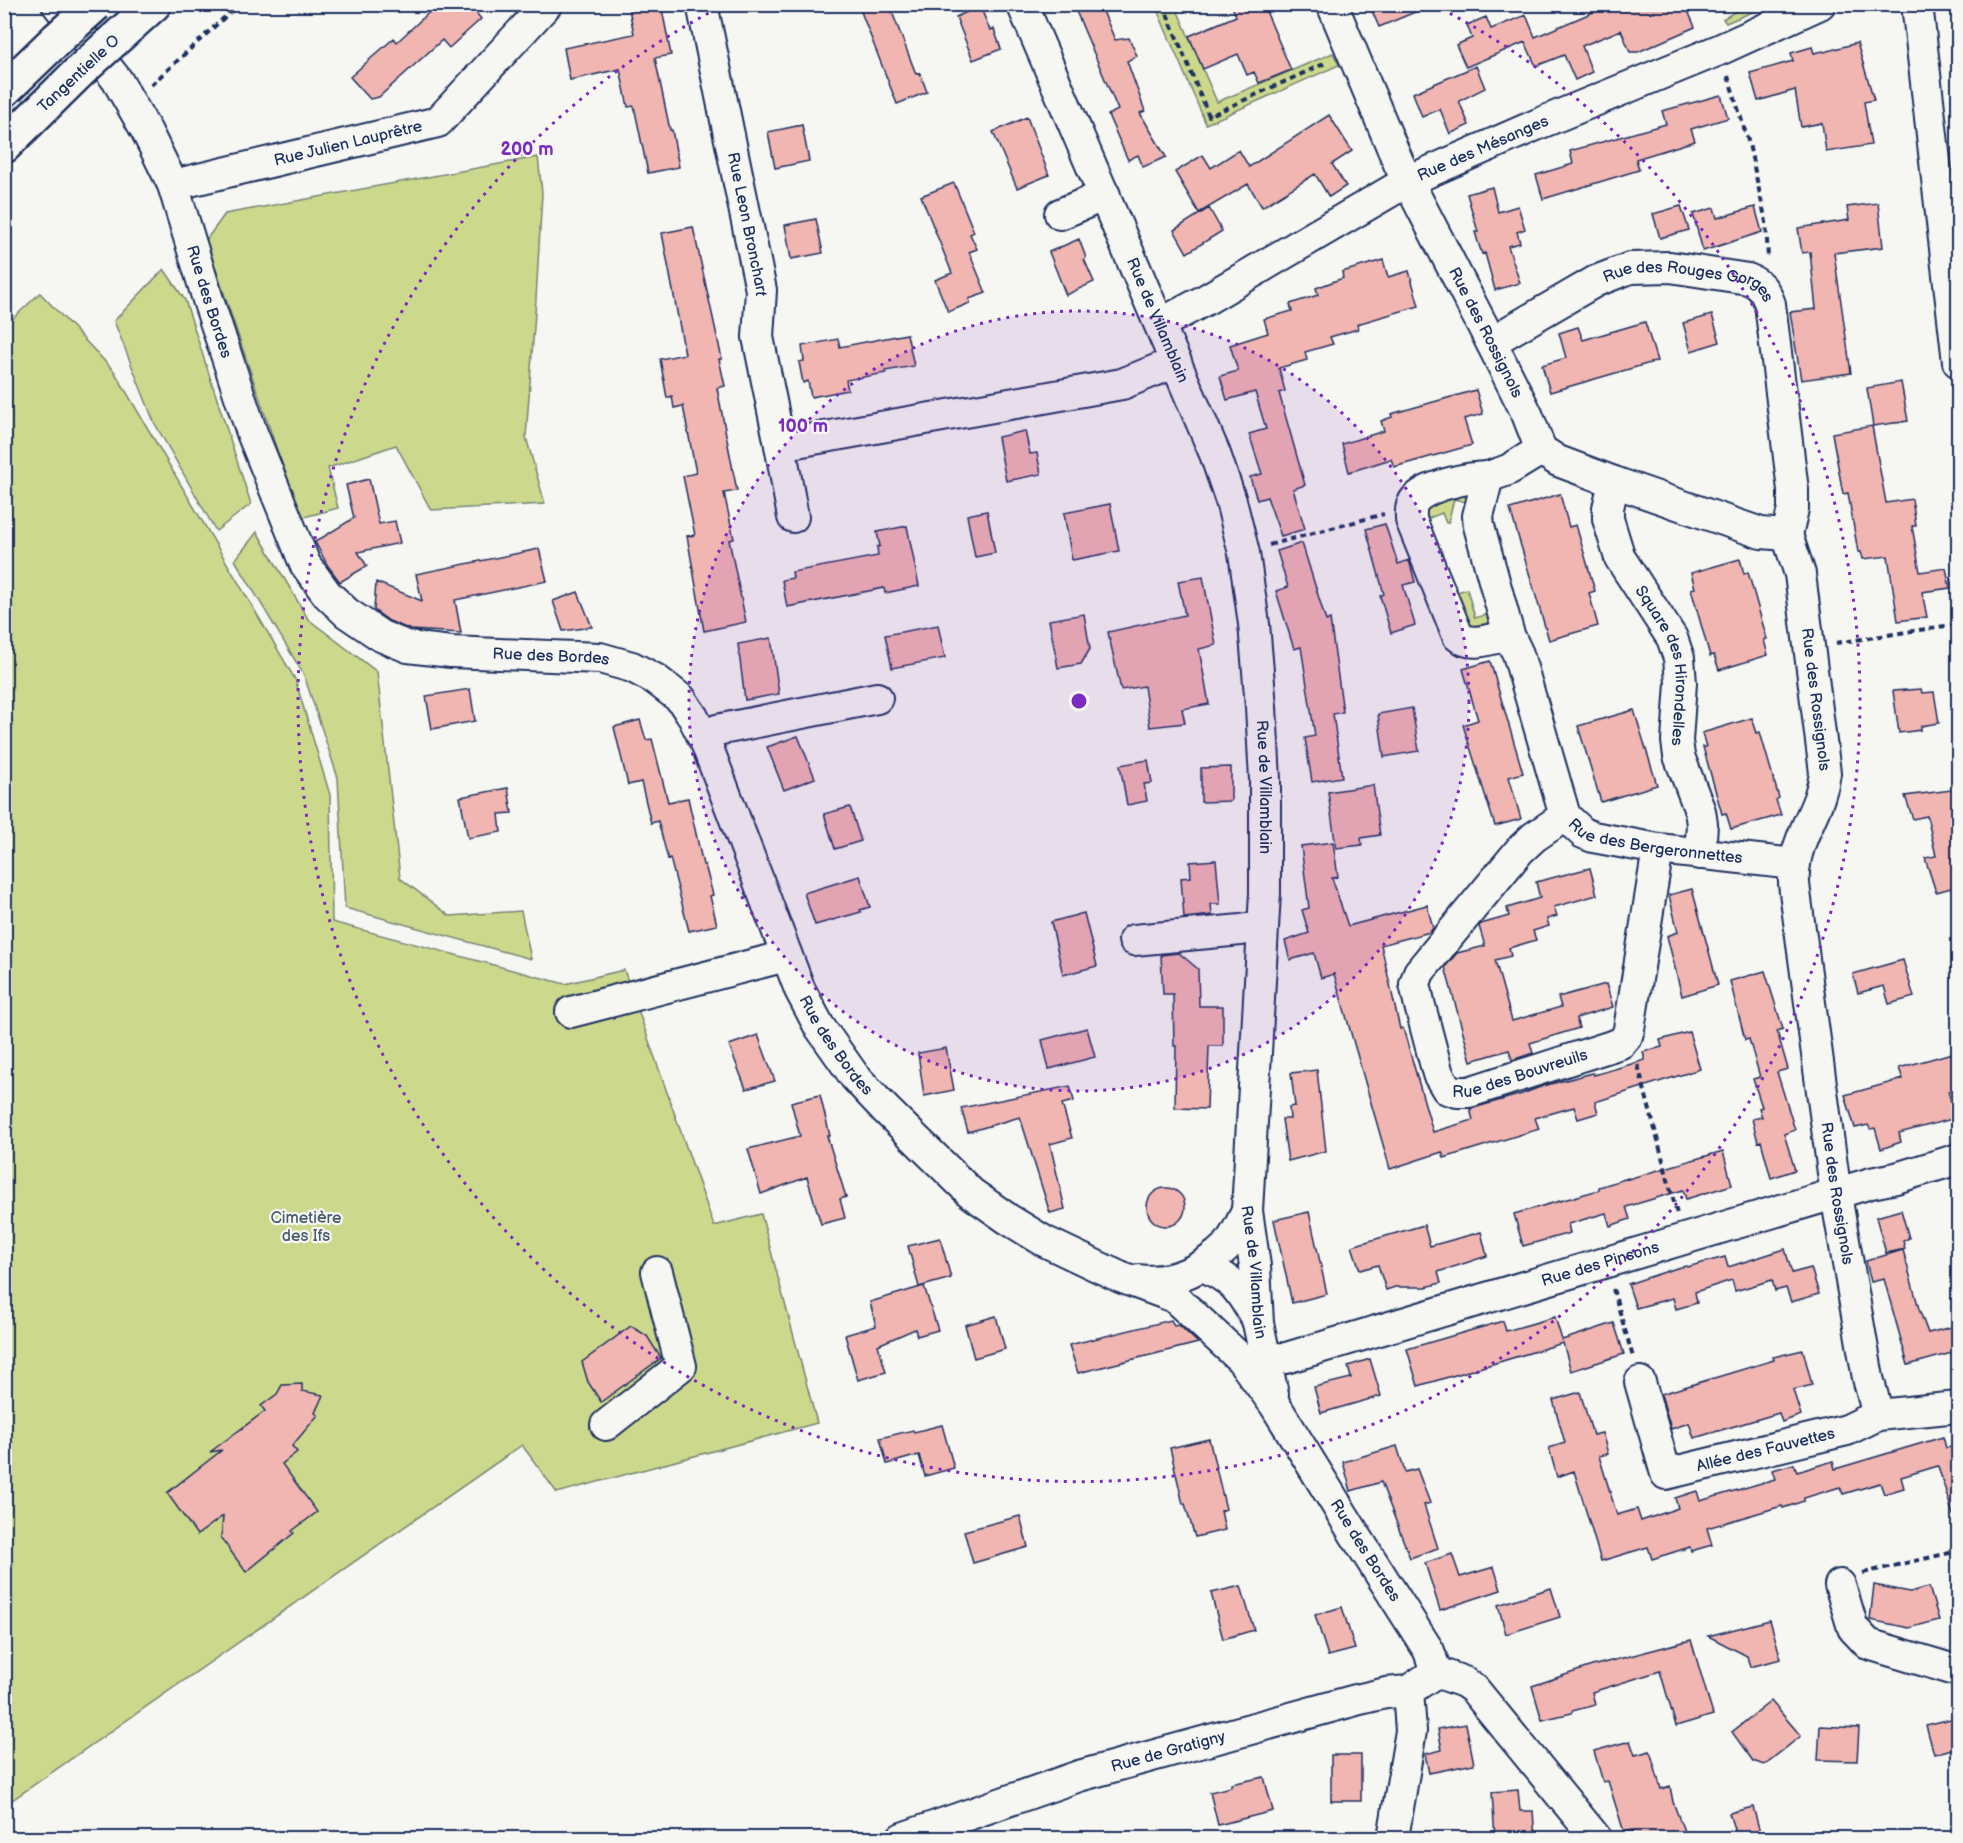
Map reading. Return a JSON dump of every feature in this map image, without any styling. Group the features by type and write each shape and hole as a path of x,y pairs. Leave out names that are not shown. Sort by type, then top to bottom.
{"main road":[{"path":"4,90 96,4"},
{"name":"Tangentielle O","path":"4,146 79,72 154,4"}],"street":[{"name":"Rue des Bordes","path":"57,4 117,80 147,132 173,185 252,433 305,564 327,594 347,613 381,636 408,647 451,652 600,658 632,667 655,679 681,699 703,738 800,990 819,1026 855,1077 971,1193 1008,1219 1044,1240 1120,1277 1174,1297 1253,1359"},
{"name":"Rue Julien Lauprêtre","path":"173,185 438,122 547,4"},
{"name":"Rue Leon Bronchart","path":"702,4 761,290 758,337 793,517"},
{"name":"Rue de Villamblain","path":"1022,4 1215,454 1231,501 1244,552 1254,624 1263,749 1265,848 1263,926 1247,1211 1255,1266 1258,1323 1253,1359 1275,1405"},
{"name":"Rue des Rossignols","path":"1332,4 1399,164 1527,414 1540,450"},
{"name":"Rue des Mésanges","path":"1160,324 1408,181 1543,122 1719,50 1820,4"},
{"path":"1917,4 1953,264 1959,362"},
{"path":"1060,214 1105,195"},
{"name":"Rue des Rouges Gorges","path":"1491,342 1596,281 1630,268 1670,267 1748,279 1761,286 1770,304 1793,490 1793,509 1787,535"},
{"path":"780,445 1122,384 1176,362"},
{"path":"1509,635 1472,643 1463,641 1458,636 1411,519 1415,499 1425,491 1474,477 1488,477 1508,470 1540,450 1558,461 1614,482 1761,532 1787,535"},
{"name":"Rue des Bergeronnettes","path":"1488,477 1478,516 1479,526 1509,635 1518,654 1565,816 1583,833 1658,849 1795,864"},
{"name":"Square des Hirondelles","path":"1614,482 1608,519 1620,558 1676,647 1682,683 1678,748 1700,811 1702,824 1700,854"},
{"name":"Rue des Rossignols","path":"1787,535 1800,574 1825,773 1824,786 1797,852 1795,892 1836,1195 1868,1378 1878,1415"},
{"path":"703,738 717,730 877,698"},
{"name":"Rue des Bouvreuils","path":"1565,816 1534,837 1520,850 1419,972 1415,984 1438,1074 1447,1089 1469,1092 1621,1043 1627,1036"},
{"path":"1627,1036 1658,849"},
{"path":"1134,940 1263,926"},
{"path":"571,1012 786,956"},
{"name":"Rue des Pinsons","path":"1253,1359 1286,1358 1959,1159"},
{"name":"Rue des Bordes","path":"1120,1277 1150,1281 1167,1279 1204,1266 1230,1243 1247,1211"},
{"path":"1204,1266 1226,1277 1241,1292 1258,1323"},
{"path":"606,1425 681,1366 657,1272"},
{"name":"Allée des Fauvettes","path":"1640,1382 1666,1474 1847,1430 1878,1415 1959,1407"},
{"name":"Rue des Bordes","path":"1275,1405 1429,1651 1436,1672"},
{"path":"1840,1585 1853,1628 1868,1644 1959,1671"},
{"path":"1436,1672 1464,1682 1474,1689 1596,1839"},
{"name":"Rue de Gratigny","path":"902,1839 1079,1776 1356,1700 1408,1691 1436,1672"},
{"path":"1393,1839 1411,1731 1408,1691"}],"path":[{"path":"130,103 239,4"},
{"path":"1163,4 1209,116 1352,52"},
{"path":"1719,50 1749,144 1766,222 1769,252 1766,280 1761,286"},
{"path":"1269,545 1395,511 1411,512"},
{"path":"1832,643 1959,624"},
{"path":"1627,1036 1632,1044 1684,1240"},
{"path":"1606,1263 1640,1382"},
{"path":"1840,1585 1838,1579 1959,1551"}],"green space":[{"path":"1747,4 1769,5 1726,23 1723,19"},
{"path":"1155,5 1175,5 1217,102 1333,53 1339,65 1206,124"},
{"path":"538,157 542,193 526,437 545,504 431,510 396,445 328,468 338,508 300,518 206,240 225,214"},
{"path":"164,269 185,300 251,504 216,531 154,422 114,321"},
{"name":"Cimetière des Ifs","path":"40,293 114,371 295,679 330,795 332,922 565,984 624,970 714,1226 761,1214 817,1423 557,1493 522,1445 5,1805 4,327"},
{"path":"1468,490 1469,503 1454,499 1448,523 1442,513 1419,522 1418,507"},
{"path":"257,532 308,619 377,672 400,878 450,916 521,911 531,959 345,908 338,778 304,675 235,560"},
{"path":"1467,589 1475,618 1494,612 1494,623 1473,634 1448,595"}],"building":[{"path":"438,4 469,4 481,19 449,48 442,40 379,97 370,99 350,77 394,38 397,42"},
{"path":"661,4 671,55 655,58 679,167 648,173 634,106 628,107 620,69 570,80 564,48 634,34 629,9"},
{"path":"858,4 889,4 916,74 920,73 927,92 897,104"},
{"path":"1073,4 1100,4 1115,40 1129,38 1137,56 1127,61 1145,111 1140,113 1166,157 1143,167 1138,155 1128,160 1108,115 1118,110"},
{"path":"1231,4 1263,4 1291,70 1259,83 1254,72 1247,75 1238,54 1203,69 1189,36 1236,16"},
{"path":"1369,4 1432,4 1432,5 1379,27"},
{"path":"1612,4 1685,4 1695,27 1638,52 1630,52 1621,30 1582,46 1592,72 1575,80 1564,55 1536,66 1525,42 1466,67 1456,45 1472,38 1467,25 1486,17 1491,29 1526,15 1535,37"},
{"path":"980,6 990,30 994,29 1001,49 973,60 956,17"},
{"path":"1857,43 1874,100 1864,102 1871,145 1826,152 1822,123 1801,127 1795,90 1758,101 1750,73 1793,61 1791,53 1812,47 1814,53"},
{"path":"1476,66 1485,88 1459,101 1469,125 1450,134 1440,109 1422,117 1413,93"},
{"path":"1721,95 1728,118 1691,129 1695,141 1636,159 1639,170 1543,199 1536,175 1573,164 1570,151 1666,124 1662,111"},
{"path":"1329,115 1352,151 1332,164 1346,186 1329,197 1315,174 1262,207 1248,184 1199,213 1175,172 1203,155 1211,168 1239,150 1249,167"},
{"path":"1027,117 1049,175 1017,188 993,132"},
{"path":"802,125 809,161 775,168 768,132"},
{"path":"954,183 974,232 970,234 977,249 969,252 986,293 969,299 970,303 948,312 935,280 952,273 921,196"},
{"path":"1492,187 1498,212 1518,206 1525,229 1517,232 1520,243 1508,246 1520,283 1495,290 1485,253 1482,254 1475,232 1478,232 1467,194"},
{"path":"1878,203 1883,247 1834,253 1851,373 1801,380 1790,312 1816,309 1810,252 1802,253 1798,228 1849,220 1847,207"},
{"path":"1681,206 1689,230 1660,238 1653,214"},
{"path":"1755,207 1762,232 1703,251 1693,214 1714,208 1717,218"},
{"path":"1209,208 1222,231 1187,253 1174,230"},
{"path":"816,219 823,253 791,259 785,225"},
{"path":"693,227 722,359 719,359 725,386 717,388 737,491 724,493 734,539 729,540 746,622 704,631 687,536 695,535 683,476 696,473 683,406 674,408 672,396 667,398 660,359 685,354 662,233"},
{"path":"1079,239 1086,258 1084,259 1094,282 1066,295 1049,252"},
{"path":"1383,260 1388,277 1409,271 1419,306 1357,324 1358,329 1330,337 1333,344 1305,352 1307,360 1279,368 1285,391 1279,393 1305,485 1293,489 1305,529 1281,536 1267,497 1257,500 1250,477 1262,474 1249,434 1266,429 1255,392 1227,400 1220,376 1238,371 1230,345 1268,333 1264,319 1292,311 1290,304 1318,295 1316,288 1343,278 1342,272"},
{"path":"1712,315 1720,342 1691,351 1683,323"},
{"path":"1645,322 1657,361 1550,392 1542,365 1566,358 1559,333 1578,327 1583,340"},
{"path":"907,334 914,366 846,380 848,390 811,397 808,381 803,383 799,362 804,361 802,346 838,339 840,347"},
{"path":"1901,382 1908,421 1873,426 1867,388"},
{"path":"1476,390 1483,414 1464,419 1472,445 1394,467 1391,459 1349,472 1342,444 1384,431 1381,421 1392,417 1391,414"},
{"path":"1872,426 1886,503 1912,499 1916,526 1912,526 1920,572 1946,568 1950,588 1922,592 1927,617 1898,621 1888,556 1863,559 1861,552 1858,552 1848,493 1843,494 1832,433"},
{"path":"1025,431 1030,454 1037,453 1041,474 1006,481 998,437"},
{"path":"369,479 379,524 395,521 400,543 358,552 367,566 340,582 315,542 354,518 346,485"},
{"path":"1560,494 1569,527 1576,525 1595,591 1589,593 1598,626 1549,640 1510,509"},
{"path":"1110,504 1119,551 1072,560 1064,513"},
{"path":"987,511 995,553 975,557 967,515"},
{"path":"1385,524 1398,564 1409,560 1415,582 1403,585 1415,625 1391,633 1380,596 1384,594 1366,529"},
{"path":"907,526 919,586 885,593 884,588 787,607 782,580 793,578 792,572 878,556 877,547 880,546 877,532"},
{"path":"1302,543 1326,621 1330,619 1343,712 1333,714 1342,777 1312,782 1305,738 1315,736 1301,647 1294,649 1276,591 1288,587 1277,551"},
{"path":"539,549 547,581 455,600 461,633 411,630 389,621 374,610 376,582 422,601 416,574"},
{"path":"1740,559 1744,574 1748,572 1767,639 1764,640 1768,655 1719,670 1714,655 1710,656 1691,589 1695,588 1691,573"},
{"path":"1203,577 1216,645 1199,649 1209,704 1182,709 1185,723 1150,727 1144,686 1121,690 1108,632 1185,615 1178,581"},
{"path":"578,592 592,627 563,631 553,601"},
{"path":"1084,614 1090,649 1081,664 1058,668 1049,620"},
{"path":"938,625 945,658 892,668 885,635"},
{"path":"771,638 779,694 745,700 738,644"},
{"path":"1490,661 1523,773 1509,777 1521,819 1495,826 1463,725 1478,720 1463,669"},
{"path":"470,689 475,721 432,729 426,696"},
{"path":"1921,689 1922,693 1934,692 1939,723 1921,726 1921,730 1899,733 1893,691"},
{"path":"1412,708 1419,751 1384,757 1378,714"},
{"path":"1634,710 1657,785 1601,802 1578,726"},
{"path":"1752,718 1757,733 1760,732 1779,798 1776,800 1781,815 1731,829 1726,813 1722,814 1703,747 1706,747 1702,733"},
{"path":"640,720 646,740 652,739 668,802 688,798 703,865 705,865 713,895 710,896 717,925 689,931 658,821 651,823 641,782 628,785 614,727"},
{"path":"798,736 815,778 784,790 767,747"},
{"path":"1148,760 1152,783 1144,784 1147,801 1127,805 1120,765"},
{"path":"1231,767 1231,801 1201,802 1201,768"},
{"path":"1373,785 1380,835 1361,838 1362,845 1336,848 1328,792"},
{"path":"508,788 512,813 499,814 501,832 468,838 460,797"},
{"path":"1959,789 1959,886 1936,892 1925,858 1936,856 1927,816 1913,819 1905,796"},
{"path":"850,807 861,841 835,849 824,814"},
{"path":"1333,842 1338,877 1332,878 1348,926 1427,905 1433,928 1430,932 1381,945 1400,1029 1403,1028 1433,1132 1473,1120 1470,1109 1543,1086 1593,1073 1594,1075 1645,1060 1643,1052 1662,1047 1660,1040 1689,1032 1700,1069 1595,1102 1598,1113 1578,1119 1574,1107 1535,1118 1539,1129 1444,1158 1442,1152 1390,1169 1334,974 1321,978 1314,953 1290,960 1285,941 1309,933 1302,910 1309,908 1301,846"},
{"path":"1216,860 1220,904 1211,904 1212,915 1184,918 1181,878 1191,877 1190,862"},
{"path":"1590,868 1597,895 1554,907 1557,916 1547,919 1549,926 1533,931 1536,940 1509,948 1511,956 1495,960 1512,1021 1561,1007 1558,997 1606,984 1613,1007 1576,1018 1579,1028 1530,1043 1533,1053 1512,1060 1509,1050 1471,1061 1445,967 1457,953 1485,946 1479,926 1481,924 1509,916 1507,908 1540,898 1536,882"},
{"path":"860,876 870,907 860,910 861,912 815,925 804,893"},
{"path":"1692,889 1718,985 1682,996 1667,936 1678,932 1669,895"},
{"path":"1084,913 1097,966 1063,975 1051,922"},
{"path":"1179,953 1198,969 1199,1006 1223,1006 1223,1046 1209,1046 1207,1109 1175,1108 1176,1046 1174,1046 1173,994 1163,994 1161,955"},
{"path":"1903,960 1914,997 1889,1004 1884,986 1858,993 1853,974"},
{"path":"1765,971 1783,1029 1777,1031 1788,1069 1777,1072 1795,1130 1784,1134 1795,1170 1771,1178 1761,1141 1758,1142 1752,1119 1762,1117 1759,1108 1762,1107 1753,1079 1760,1077 1749,1039 1745,1040 1730,981"},
{"path":"1087,1028 1095,1057 1049,1069 1042,1040"},
{"path":"758,1035 775,1081 746,1089 729,1045"},
{"path":"946,1048 954,1090 924,1096 918,1053"},
{"path":"1959,1051 1959,1088 1948,1091 1956,1118 1899,1133 1901,1142 1881,1149 1875,1128 1870,1129 1868,1125 1855,1128 1845,1095 1903,1079 1899,1068"},
{"path":"1317,1070 1326,1151 1288,1161 1282,1119 1290,1119 1289,1107 1295,1106 1291,1073"},
{"path":"1070,1086 1074,1101 1062,1104 1072,1138 1050,1144 1065,1209 1050,1213 1020,1117 968,1132 961,1108"},
{"path":"820,1095 830,1136 827,1136 846,1197 840,1199 845,1218 821,1224 807,1177 761,1194 748,1149 800,1136 791,1102"},
{"path":"1723,1151 1732,1185 1686,1199 1683,1190 1626,1207 1630,1219 1610,1226 1606,1213 1568,1224 1570,1233 1523,1246 1514,1214"},
{"path":"1166,1188 1179,1194 1185,1207 1179,1220 1166,1226 1153,1220 1147,1207 1153,1194"},
{"path":"1901,1210 1909,1238 1903,1241 1905,1249 1886,1253 1876,1217"},
{"path":"1309,1212 1327,1294 1292,1303 1274,1220"},
{"path":"1424,1225 1430,1246 1481,1232 1487,1256 1438,1272 1441,1283 1426,1287 1395,1287 1386,1290 1378,1265 1360,1270 1352,1246"},
{"path":"940,1238 951,1278 919,1287 908,1246"},
{"path":"1785,1249 1792,1273 1811,1268 1819,1294 1791,1302 1786,1288 1775,1291 1772,1280 1735,1291 1732,1280 1695,1292 1697,1303 1676,1309 1673,1298 1636,1308 1628,1284 1677,1268 1725,1257 1728,1267"},
{"path":"1903,1250 1928,1333 1959,1325 1959,1351 1908,1365 1884,1279 1871,1282 1866,1261"},
{"path":"924,1286 938,1330 917,1336 915,1329 878,1345 886,1372 858,1380 845,1335 876,1326 870,1302"},
{"path":"996,1316 1005,1349 974,1358 965,1325"},
{"path":"1555,1317 1562,1340 1614,1323 1624,1354 1571,1371 1563,1343 1418,1386 1407,1349 1503,1321 1506,1331"},
{"path":"1171,1320 1174,1326 1179,1325 1198,1343 1078,1373 1069,1345"},
{"path":"631,1326 647,1336 661,1358 601,1402 588,1382 582,1362"},
{"path":"1803,1350 1812,1385 1793,1390 1801,1415 1782,1422 1779,1413 1694,1438 1689,1423 1671,1429 1661,1394 1774,1360 1773,1357"},
{"path":"1370,1359 1381,1396 1321,1413 1314,1387 1351,1378 1348,1366"},
{"path":"302,1384 302,1391 323,1395 315,1413 318,1415 292,1446 297,1452 282,1464 317,1512 246,1572 221,1538 223,1516 197,1535 167,1493 222,1450 210,1452 265,1411 261,1406 277,1394 282,1385"},
{"path":"1580,1392 1593,1435 1602,1433 1608,1454 1599,1456 1617,1515 1637,1509 1641,1521 1678,1508 1675,1498 1697,1491 1700,1501 1775,1479 1772,1470 1794,1464 1797,1472 1833,1461 1835,1469 1943,1437 1946,1448 1959,1445 1959,1514 1953,1515 1938,1466 1901,1477 1904,1488 1884,1494 1880,1483 1843,1494 1840,1487 1804,1498 1804,1501 1783,1508 1782,1506 1707,1528 1712,1545 1691,1551 1690,1547 1652,1559 1648,1547 1601,1561 1574,1471 1557,1477 1549,1448 1565,1443 1553,1400"},
{"path":"942,1425 954,1468 925,1476 919,1455 887,1464 880,1438"},
{"path":"1209,1439 1226,1509 1221,1511 1225,1530 1195,1537 1185,1504 1183,1504 1170,1448"},
{"path":"1397,1446 1405,1472 1417,1469 1430,1503 1424,1505 1438,1548 1410,1558 1381,1482 1351,1491 1343,1462"},
{"path":"1020,1516 1028,1547 973,1563 964,1531"},
{"path":"1452,1554 1460,1577 1494,1567 1501,1590 1440,1610 1425,1563"},
{"path":"1874,1585 1910,1592 1929,1587 1939,1620 1909,1628 1870,1620"},
{"path":"1241,1586 1254,1630 1223,1639 1211,1593"},
{"path":"1551,1588 1560,1617 1506,1634 1498,1605"},
{"path":"1342,1607 1355,1649 1328,1656 1315,1615"},
{"path":"1770,1620 1781,1659 1750,1667 1747,1656 1708,1636"},
{"path":"1691,1640 1713,1715 1676,1726 1660,1671 1592,1692 1595,1705 1542,1720 1532,1686 1592,1666"},
{"path":"1771,1701 1801,1736 1764,1765 1753,1761 1732,1732"},
{"path":"1959,1717 1959,1747 1934,1754 1926,1725"},
{"path":"1466,1724 1474,1764 1429,1773 1425,1754 1442,1750 1438,1729"},
{"path":"1820,1726 1859,1728 1857,1761 1818,1760"},
{"path":"1630,1741 1635,1755 1650,1751 1661,1789 1670,1786 1673,1802 1687,1839 1636,1839 1632,1830 1624,1832 1608,1781 1603,1782 1594,1751"},
{"path":"1331,1755 1361,1755 1361,1801 1331,1801"},
{"path":"1264,1777 1273,1811 1218,1825 1210,1792 1231,1787 1231,1784"},
{"path":"1518,1790 1520,1811 1533,1811 1535,1839 1495,1839 1492,1792"},
{"path":"1753,1807 1762,1839 1737,1839 1729,1813"}]}
